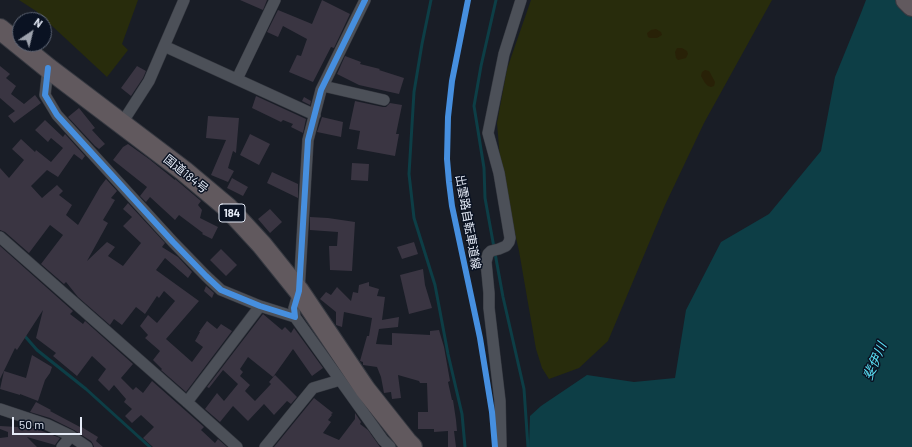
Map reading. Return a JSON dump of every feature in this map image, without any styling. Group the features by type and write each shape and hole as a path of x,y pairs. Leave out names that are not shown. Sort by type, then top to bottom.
{"highway":[{"path":"906,0 912,6"},
{"name":"国道184号","path":"0,29 48,68 184,171 228,208 262,245 299,291 365,389 412,447"}],"street":[{"path":"122,123 149,81 184,0"},
{"path":"237,79 275,0"},
{"path":"365,0 323,86 308,140 299,291 294,308 295,317 383,440 390,447"},
{"path":"501,447 500,401 489,308 486,262 488,254 506,246 510,238 499,173 488,133 504,54 521,0"},
{"path":"164,46 315,115"},
{"path":"48,68 44,95 57,115 206,276 222,290 260,306 295,317"},
{"path":"323,86 384,100"},
{"path":"0,237 237,447"},
{"path":"187,402 260,306"},
{"path":"265,447 313,388 340,380"},
{"path":"0,409 48,425 71,436 87,447"},
{"path":"62,447 71,436"}],"green space":[{"path":"19,0 138,0 122,44 128,50 107,77 52,26 52,12 36,11"},
{"path":"531,0 772,0 704,123 665,205 608,341 579,368 549,379 542,368 536,349 519,251 501,171 497,123 507,69"}],"sand":[{"path":"656,29 661,32 662,35 657,38 648,37 647,33"},
{"path":"677,48 682,48 687,51 688,54 686,58 678,60 676,58 675,52"},
{"path":"705,70 709,71 715,82 714,86 708,86 701,76 702,72"}],"water":[{"name":"斐伊川","path":"866,0 912,0 912,447 529,447 530,416 541,406 587,375 634,382 675,378 686,310 721,242 769,214 821,151 835,77"}],"building":[{"path":"240,0 267,0 263,10"},
{"path":"322,0 350,14 334,48 331,47 313,82 289,72 297,55 301,56 307,39 283,26 278,37 267,32 278,10 312,24"},
{"path":"345,56 361,62 360,64 380,69 379,70 404,78 399,94 359,85 337,74"},
{"path":"0,66 10,74 6,78 16,86 11,94 24,104 35,95 41,103 14,123 8,116 15,111 0,98"},
{"path":"137,66 146,71 131,96 121,88"},
{"path":"256,96 306,119 303,133 291,127 293,124 283,120 281,122 252,108"},
{"path":"304,97 311,101 310,105 302,101"},
{"path":"355,101 383,107 386,107 390,103 402,105 396,134 399,134 395,156 357,149 360,131 349,129"},
{"path":"79,108 95,128 92,130 105,144 99,149 68,117"},
{"path":"208,116 239,118 236,153 233,151 228,168 234,171 228,182 211,175 226,140 206,138"},
{"path":"322,117 343,122 341,137 317,132"},
{"path":"45,120 63,137 65,134 85,156 82,160 74,154 58,177 47,170 31,186 42,198 57,185 63,191 59,195 72,205 66,215 78,225 106,179 117,191 111,198 115,200 103,220 108,223 87,261 107,242 115,247 108,256 123,266 141,243 123,226 132,217 123,209 128,203 165,243 162,247 178,257 192,272 188,278 165,258 156,270 199,301 166,339 192,362 203,347 195,341 199,332 207,321 217,329 221,324 232,331 186,392 161,370 162,369 153,360 160,351 145,338 148,335 140,326 148,315 157,323 175,301 164,291 159,298 157,296 145,314 136,307 122,325 114,319 110,325 78,297 66,282 64,284 41,264 63,235 50,225 29,253 5,232 0,230 0,168 9,178 24,160 12,149 21,139 35,152 36,150 51,162 63,148 51,138 48,142 35,130"},
{"path":"250,134 270,144 259,165 240,155"},
{"path":"128,144 175,179 201,201 198,205 202,210 200,218 218,227 212,239 202,234 203,233 179,215 175,220 150,197 146,202 140,196 147,187 113,160 123,147"},
{"path":"352,163 369,164 368,181 351,180"},
{"path":"272,172 298,184 298,198 267,183"},
{"path":"232,178 248,187 243,196 227,188"},
{"path":"270,209 282,222 270,233 258,219"},
{"path":"310,217 355,222 352,271 330,270 329,246 337,246 338,232 310,230"},
{"path":"414,242 418,254 402,259 397,247"},
{"path":"0,246 73,311 70,314 83,324 85,321 133,364 121,378 133,390 136,387 143,393 152,381 204,427 201,430 215,443 218,439 227,447 153,447 143,438 154,427 141,415 132,423 125,416 132,409 124,402 126,399 114,385 109,391 98,380 106,369 92,356 77,376 53,356 56,353 36,338 43,310 17,350 15,348 0,379"},
{"path":"221,249 237,265 226,276 210,260"},
{"path":"423,269 425,285 432,308 409,314 400,275"},
{"path":"369,282 369,286 379,289 377,296 385,297 382,320 399,317 398,327 379,329 376,344 392,345 392,333 430,335 430,331 439,330 444,347 450,381 448,382 456,420 457,431 454,431 456,447 448,447 448,431 434,432 434,429 418,429 418,412 428,412 427,383 420,383 419,381 398,375 401,398 392,399 391,392 384,393 381,377 377,367 363,365 363,362 360,361 367,336 369,336 372,318 344,312 342,327 336,325 336,312 320,299 326,292 331,295 337,287 351,301 353,292 358,293 359,285"},
{"path":"206,286 214,293 212,298 204,291"},
{"path":"263,314 282,330 285,327 291,333 294,328 323,368 312,376 293,349 273,377 248,357 240,369 243,372 240,376 250,385 245,391 255,401 271,384 269,382 275,375 297,397 291,404 287,401 274,415 264,404 248,421 233,406 220,422 205,409 217,393 224,401 238,384 223,370 209,388 207,387"},
{"path":"32,355 52,367 45,380 38,401 20,394 0,389 4,371 26,378"},
{"path":"314,398 333,413 328,420 331,422 323,433 339,440 355,419 355,413 361,422 360,424 368,430 380,447 274,447"},
{"path":"36,402 98,437 96,441 103,447 94,447 91,441 74,430 50,418 30,412"},
{"path":"0,426 34,428 60,438 55,445 27,437 37,447 0,447 0,438 8,437 8,432 0,429"}],"waterway":[{"path":"431,0 414,92 409,174 414,218 435,285 448,354 462,414 465,447"},
{"path":"496,0 481,66 474,106 484,168 485,198 503,297 524,389 528,447"},
{"path":"23,334 37,350 86,389 150,447"}],"cycle path":[{"path":"48,68 45,95 57,115 206,276 221,290 260,306 295,317 294,308 299,291 308,140 321,90 365,0"},
{"name":"出雲路自転車道線","path":"468,0 452,81 448,117 447,159 452,206 480,338 492,412 495,447"}]}
